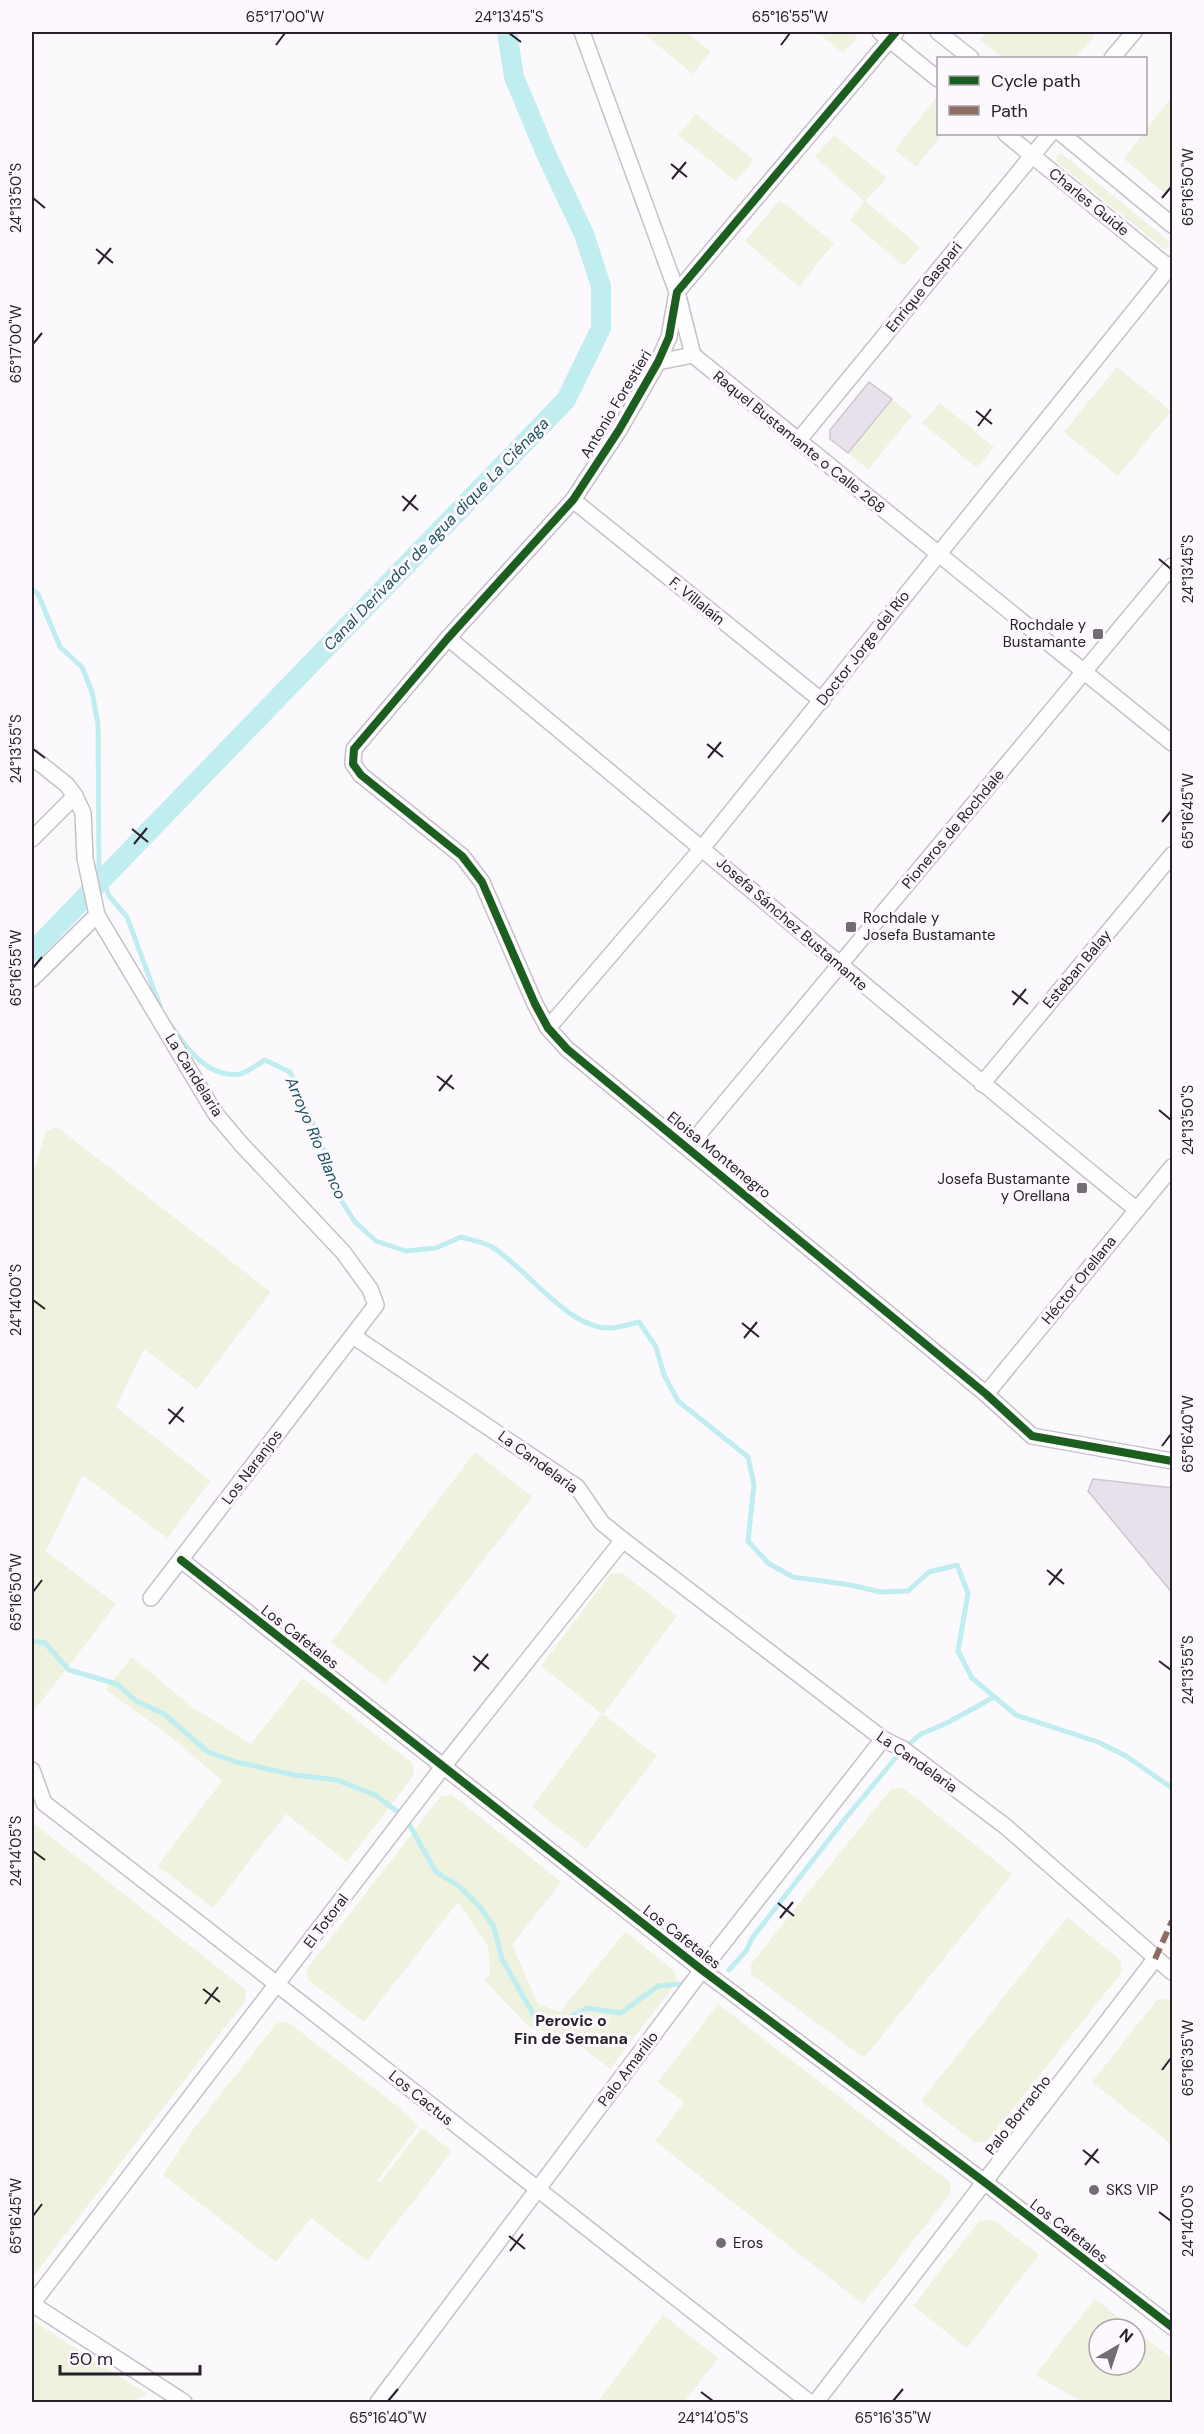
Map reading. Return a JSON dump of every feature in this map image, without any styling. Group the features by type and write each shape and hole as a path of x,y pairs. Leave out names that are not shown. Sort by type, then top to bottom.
{"street":[{"path":"582,32 677,292 693,355 658,362"},
{"path":"938,32 969,57"},
{"path":"1113,57 1134,32"},
{"path":"888,34 937,77"},
{"name":"Antonio Forestieri","path":"354,749 448,638 573,500 658,362 669,337 677,292 888,34"},
{"name":"Charles Guide","path":"1007,135 1172,267"},
{"name":"Enrique Gaspari","path":"798,441 1049,135"},
{"path":"1063,135 1173,225"},
{"name":"Doctor Jorge del Río","path":"548,1028 703,847 822,701 937,554 1172,267"},
{"name":"Raquel Bustamante o Calle 268","path":"693,355 1173,743"},
{"name":"F. Villalaín","path":"573,500 822,701"},
{"name":"Pioneros de Rochdale","path":"688,1147 1173,566"},
{"name":"Josefa Sánchez Bustamante","path":"448,638 703,847 839,965 1137,1210"},
{"name":"Eloisa Montenegro","path":"354,749 354,764 361,775 462,856 482,882 535,1004 548,1028 567,1048 986,1394 1032,1436 1173,1461"},
{"path":"32,757 67,785 83,813 85,858 97,915 32,979"},
{"path":"32,839 75,796"},
{"name":"Esteban Balay","path":"982,1084 1173,855"},
{"name":"La Candelaria","path":"97,915 215,1113 242,1145 343,1252 370,1289 376,1305 353,1336 578,1487 602,1523 883,1739 903,1749 1005,1826 1155,1959 1173,1972"},
{"name":"Héctor Orellana","path":"986,1394 1173,1167"},
{"name":"Los Naranjos","path":"151,1598 353,1336"},
{"name":"El Totoral","path":"32,2304 442,1768 623,1540"},
{"name":"Los Cafetales","path":"181,1560 442,1768 702,1970 1173,2327"},
{"name":"Palo Amarillo","path":"378,2403 702,1970 883,1739"},
{"name":"Los Cactus","path":"32,1770 44,1803 279,1984 809,2403"},
{"name":"Palo Borracho","path":"816,2403 983,2181 1155,1959"},
{"path":"32,2304 184,2403"}],"green space":[{"path":"642,32 686,32 711,52 693,74"},
{"path":"817,32 855,32 856,39 843,53"},
{"path":"987,32 1098,32 1076,57 1002,57 980,40"},
{"path":"937,96 937,135 941,135 916,167 895,150"},
{"path":"1170,99 1172,101 1172,188 1167,195 1124,159 1142,135 1147,135 1147,129"},
{"path":"696,114 754,160 736,181 678,135"},
{"path":"834,135 887,178 865,201 920,247 904,266 850,220 864,201 815,157"},
{"path":"1058,154 1062,154 1170,242 1167,249 1164,249 1056,161"},
{"path":"780,200 834,243 799,287 745,241"},
{"path":"1117,367 1171,411 1118,476 1064,432"},
{"path":"892,399 912,416 868,469 848,453"},
{"path":"940,403 994,447 977,468 922,423"},
{"path":"57,1127 271,1292 197,1389 144,1349 116,1407 211,1481 167,1538 83,1475 46,1551 116,1604 32,1714 32,1177 46,1131"},
{"path":"475,1452 533,1497 386,1684 331,1642"},
{"path":"622,1573 677,1616 603,1714 657,1756 586,1849 532,1807 602,1714 541,1666 610,1574"},
{"path":"132,1657 192,1707 251,1744 303,1678 413,1764 414,1775 347,1862 286,1814 213,1908 158,1866 222,1781 170,1736 106,1690"},
{"path":"903,1788 1012,1874 864,2058 751,1974 751,1964 891,1789"},
{"path":"452,1795 561,1882 512,1945 538,2004 560,2012 625,1932 675,1971 677,1982 610,2069 575,2041 529,2027 485,1981 490,1973 488,1946 458,1902 364,2022 308,1980 307,1969 441,1796"},
{"path":"32,1822 245,1989 246,2000 32,2278"},
{"path":"1067,1917 1121,1961 1122,1972 986,2142 975,2143 921,2101"},
{"path":"1169,1999 1172,2002 1172,2145 1092,2082 1157,2000"},
{"path":"718,2004 950,2182 951,2193 863,2304 655,2141 684,2102 658,2082"},
{"path":"288,2022 397,2106 418,2126 377,2181 380,2182 422,2128 452,2151 367,2261 311,2218 276,2262 163,2175 194,2128 277,2023"},
{"path":"994,2220 1039,2255 967,2348 913,2306 979,2221"},
{"path":"1095,2299 1118,2317 1087,2317 1087,2377 1147,2377 1147,2339 1172,2358 1172,2402 1083,2402 1035,2375"},
{"path":"663,2315 718,2358 684,2402 598,2402"},
{"path":"32,2320 147,2394 132,2402 32,2402"}],"building":[{"path":"869,382 892,399 848,453 830,439 830,430"},
{"path":"1093,1479 1173,1488 1173,1594 1088,1491"}],"waterway":[{"name":"Canal Derivador de agua dique La Ciénaga","path":"32,952 566,400 601,328 601,286 584,234 547,156 514,77 507,32"},
{"name":"Arroyo Río Blanco","path":"32,589 38,594 60,647 82,667 92,692 98,724 99,869 109,896 127,917 160,1006"},
{"name":"Arroyo Río Blanco","path":"172,1027 200,1061 218,1072 240,1074 265,1060 290,1072 320,1139 339,1197 355,1222 376,1241 406,1251 436,1248 461,1237 481,1242 505,1256 564,1309 580,1319 596,1326 612,1328 639,1322 656,1347 664,1375 678,1401 748,1457 754,1485 748,1541 768,1563 793,1577 851,1585 880,1592 908,1591 929,1572 957,1565 968,1593 958,1651 972,1678 1016,1715 1098,1742 1126,1756 1172,1788"},
{"path":"32,1641 45,1643 69,1670 117,1684 136,1701 164,1714 208,1752 236,1762 295,1775 337,1780 375,1795 405,1817 436,1872 460,1887 479,1906 494,1927 502,1959 535,2017 550,2024 561,2022 587,2008 621,2013 658,1986 680,1984"},
{"path":"729,1970 746,1951 753,1937 845,1819 903,1749 921,1734 947,1723 994,1697"}],"marked path":[{"path":"1155,1959 1172,1921"}],"cycle path":[{"path":"896,32 677,292 669,337 658,362 619,430 573,500 448,638 354,749 353,764 361,775 462,856 482,882 535,1004 548,1028 567,1049 986,1394 1032,1436 1172,1461"},
{"path":"181,1560 702,1970 983,2181 1172,2327"}],"place":[{"name":"Rochdale y Bustamante","path":"1098,634"},
{"name":"Rochdale y Josefa Bustamante","path":"851,927"},
{"name":"Josefa Bustamante y Orellana","path":"1082,1188"},
{"name":"SKS VIP","path":"1094,2190"},
{"name":"Eros","path":"721,2243"}],"district":[{"name":"Perovic o Fin de Semana","path":"571,2029"}]}
